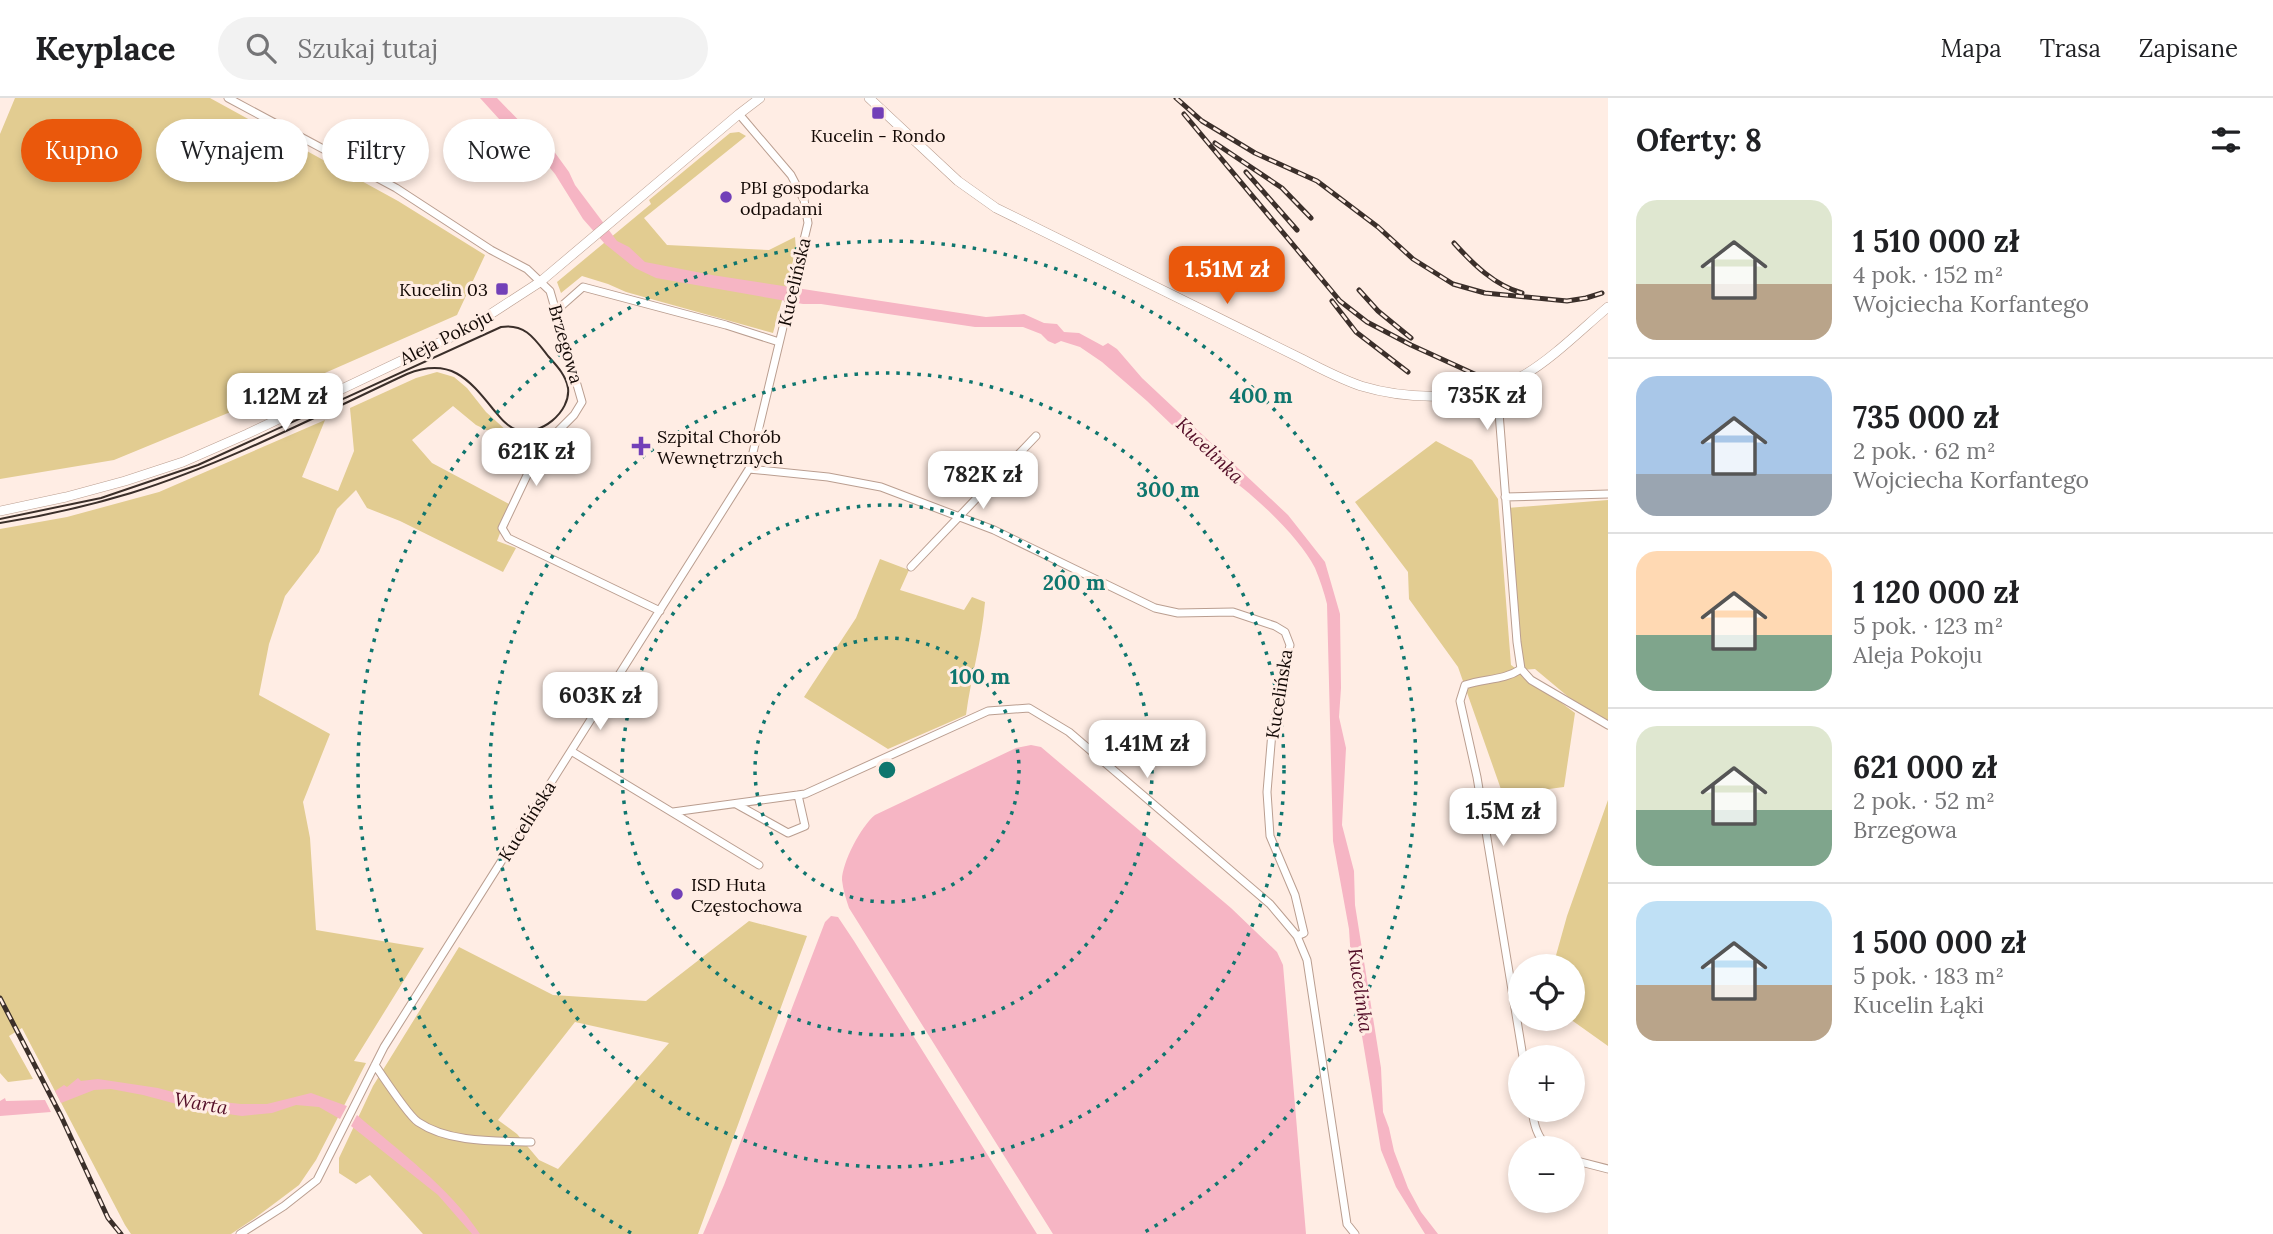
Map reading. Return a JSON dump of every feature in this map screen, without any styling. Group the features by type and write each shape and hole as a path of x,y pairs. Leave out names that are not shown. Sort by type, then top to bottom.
{"street":[{"name":"Brzegowa","path":"228,98 396,188 491,250 527,269 550,291 582,402 574,415 539,450 502,528 508,538 660,611"},
{"name":"Aleja Pokoju","path":"0,511 66,497 183,462 466,330 540,282 760,98"},
{"path":"869,98 948,173 996,208 1344,380 1376,390 1412,395 1470,393 1497,387 1538,366 1608,307"},
{"name":"Kucelińska","path":"240,1234 317,1181 384,1047 749,469 808,223 804,200 791,174 739,114"},
{"path":"557,310 583,287 779,342"},
{"path":"1497,387 1521,669 1531,680 1608,725"},
{"path":"911,567 1036,436"},
{"name":"Kucelińska","path":"749,469 828,477 881,487 994,530 1155,608 1178,613 1233,612 1285,632 1290,645 1272,732 1267,792 1270,836 1300,909 1304,933 1297,936"},
{"path":"1505,497 1608,494"},
{"path":"1521,669 1502,679 1465,685 1460,701 1477,776 1521,1045"},
{"path":"673,811 805,794 988,711 1029,708 1069,732 1270,904 1297,936 1307,960 1347,1224 1355,1234"},
{"path":"571,751 759,864"},
{"path":"735,804 788,833 805,826 798,795"},
{"path":"375,1065 417,1121 453,1136 474,1140 531,1142"},
{"path":"1585,1163 1608,1169"}],"shaded area":[{"path":"15,98 210,98 248,119 156,119 156,182 308,182 308,152 322,159 322,182 363,182 485,255 457,315 114,460 0,479 0,134"},
{"path":"739,132 746,136 644,218 667,245 769,250 795,237 796,250 773,333 626,292 582,276 561,293 557,282 651,204 649,200 730,133"},
{"path":"437,372 454,377 508,432 505,439 476,425 453,406 412,440 432,463 511,505 497,541 516,548 503,572 400,521 367,508 356,490 337,509 319,552 285,596 269,644 259,695 330,734 303,802 310,838 316,930 424,948 354,1061 366,1063 316,1160 299,1185 231,1234 131,1234 22,1028 9,1036 33,1079 8,1082 0,1073 0,529 67,517 159,492 325,420 302,477 338,491 354,451 350,408 416,378"},
{"path":"1436,441 1472,460 1498,499 1511,665 1575,713 1564,787 1503,795 1458,667 1409,599 1408,572 1355,502"},
{"path":"1608,500 1608,730 1535,669 1521,670 1507,508"},
{"path":"880,559 909,570 900,590 964,610 972,597 985,602 966,715 888,749 804,697 856,618"},
{"path":"1608,800 1608,1046 1585,1030 1585,954 1556,954"},
{"path":"749,921 807,936 698,1234 423,1234 370,1175 356,1184 339,1173 339,1158 373,1086 459,947 553,995 646,1001","holes":["575,1022 669,1043 558,1169 539,1160 517,1134 498,1120"]}],"water":[{"path":"480,98 497,98 517,119 499,119"},
{"name":"Kucelinka","path":"555,153 575,185 617,241 629,247 645,262 712,275 986,317 1024,314 1044,323 1057,324 1064,332 1079,333 1103,346 1108,343 1288,515 1325,562 1340,614 1339,717 1346,748 1342,825 1354,871 1355,905 1381,1068 1383,1112 1408,1188 1421,1212 1438,1234 1425,1234 1396,1187 1381,1150 1352,976 1349,929 1333,841 1327,604 1315,568 1286,528 1246,490 1220,471 1147,401 1102,362 1080,347 1061,341 1055,344 1041,334 1023,327 975,327 821,304 803,304 656,278 635,268 605,244 583,219 555,174"},
{"path":"1031,745 1041,747 1231,908 1277,952 1283,965 1306,1234 1053,1234 849,908 842,880 845,864 858,836 875,815 1016,748"},
{"path":"831,916 838,917 854,941 1037,1234 703,1234 825,922"},
{"name":"Warta","path":"78,1078 81,1081 98,1079 158,1088 203,1100 241,1104 267,1104 311,1093 347,1106 340,1119 319,1107 296,1105 272,1113 242,1116 199,1110 111,1089 94,1090 61,1103 55,1091 64,1085 67,1087"},
{"path":"5,1098 6,1101 45,1100 51,1112 0,1116 0,1101"},
{"path":"357,1115 438,1185 480,1234 472,1234 438,1195 351,1126"}],"tram line":[{"path":"0,519 101,498 198,465 501,327 517,327 529,334 567,383 568,397 559,414 544,426 526,431 506,424 475,388 457,374 447,369 422,369 202,468 131,493 49,514 0,523"}],"railway":[{"path":"1176,98 1202,121 1255,153 1317,181 1378,227 1413,259 1453,284 1485,293 1567,301 1602,293"},
{"path":"1184,114 1340,301 1367,322 1481,377"},
{"path":"1215,143 1282,188 1311,218"},
{"path":"1246,172 1297,230"},
{"path":"1454,243 1493,279 1522,293"},
{"path":"1359,290 1378,311 1411,338"},
{"path":"1332,301 1356,332 1408,372"},
{"path":"0,998 61,1116 108,1218 121,1234"}],"place":[{"name":"Kucelin - Rondo","path":"878,113"},
{"name":"PBI gospodarka odpadami","path":"726,197"},
{"name":"Kucelin 03","path":"502,289"},
{"name":"Szpital Chorób Wewnętrznych","path":"641,446"},
{"name":"ISD Huta Częstochowa","path":"677,894"}]}
